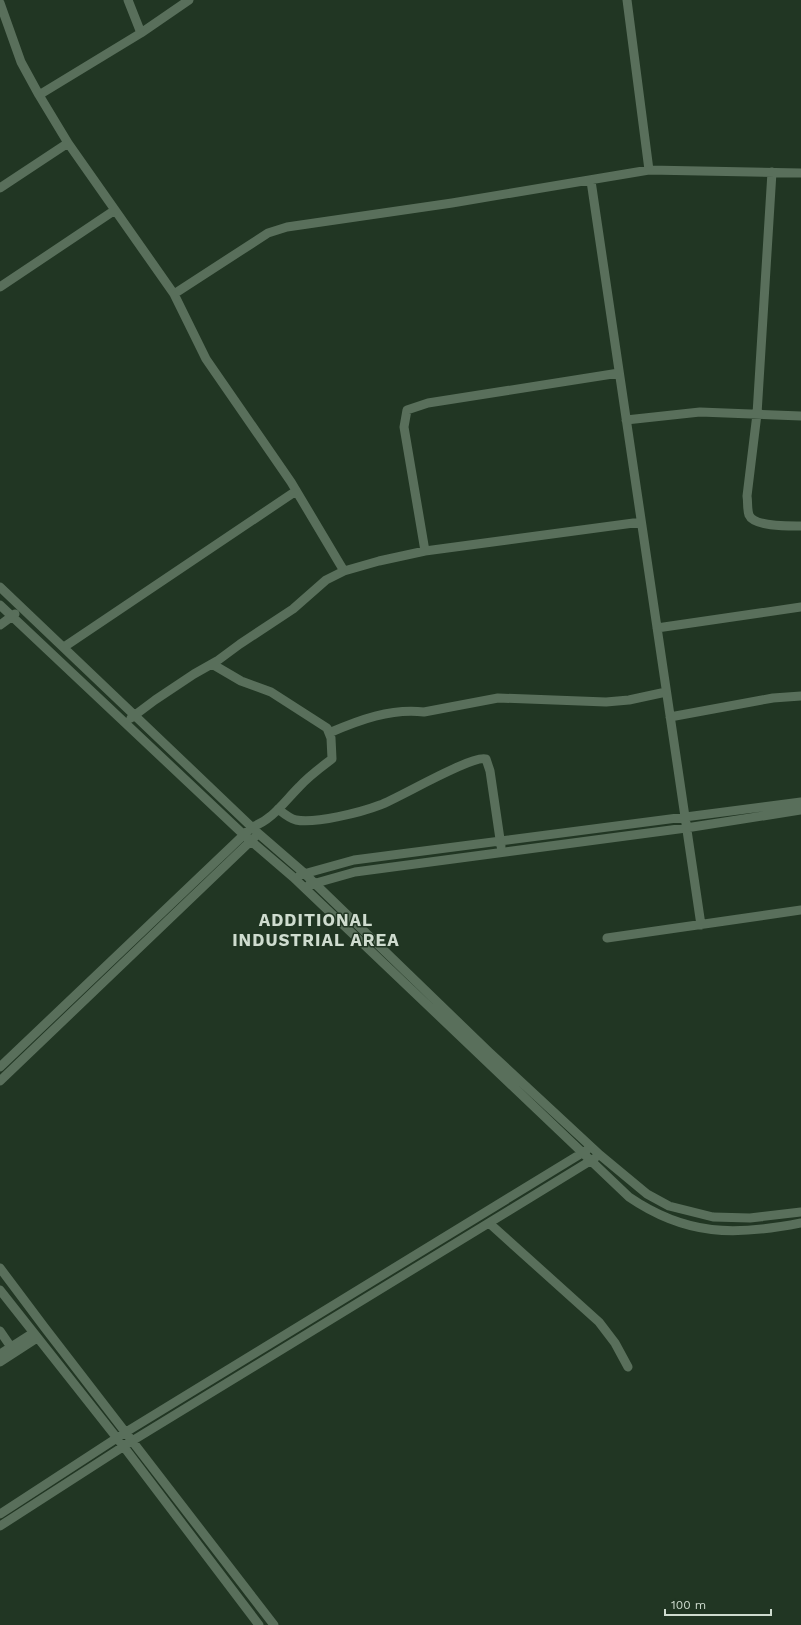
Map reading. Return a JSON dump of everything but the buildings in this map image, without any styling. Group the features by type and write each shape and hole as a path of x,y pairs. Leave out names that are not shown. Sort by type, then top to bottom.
{"street":[{"path":"128,0 141,33"},
{"path":"39,95 141,33 189,0"},
{"path":"627,0 649,170"},
{"path":"0,3 21,62 68,143 174,294 206,359 296,491 344,571"},
{"path":"0,188 68,143"},
{"path":"174,294 268,233 287,227 591,181 649,170 801,173"},
{"path":"772,172 757,414 747,496 750,516 758,522 801,526"},
{"path":"591,181 701,926"},
{"path":"0,287 115,210"},
{"path":"425,551 404,427 407,410 428,403 619,373"},
{"path":"626,420 700,412 801,416"},
{"path":"64,647 296,491"},
{"path":"125,723 194,674 212,664 294,609 326,580 344,571 379,561 425,551 641,522"},
{"path":"0,587 136,715 255,831 304,873 313,884 591,1147 656,1200 689,1212 713,1217 730,1218 776,1216 801,1212"},
{"path":"14,600 1,608 248,838 293,877 629,1197 666,1218 703,1229 724,1232 749,1231 801,1223"},
{"path":"657,628 801,607"},
{"path":"0,625 23,608"},
{"path":"0,1081 278,810 316,770 332,759 331,738 327,728 270,692 241,681 212,664"},
{"path":"329,733 355,721 369,717 412,711 424,712 498,698 606,702 629,700 666,692"},
{"path":"670,717 773,698 801,696"},
{"path":"278,810 295,820 305,821 368,809 396,798 468,762 482,758 486,760 490,770 502,852"},
{"path":"293,877 354,860 801,802"},
{"path":"303,888 355,872 686,828 801,810"},
{"path":"0,1067 248,838"},
{"path":"607,938 701,926 801,910"},
{"path":"0,1514 126,1432 591,1147"},
{"path":"0,1526 132,1441 600,1155"},
{"path":"489,1223 598,1322 615,1343 628,1367"},
{"path":"0,1268 49,1334 274,1625"},
{"path":"0,1290 124,1447 259,1625"},
{"path":"0,1331 11,1347"},
{"path":"0,1354 35,1336"},
{"path":"0,1362 35,1336"},
{"path":"234,1366 240,1375"}],"district":[{"name":"ADDITIONAL INDUSTRIAL AREA","path":"316,930"}]}
